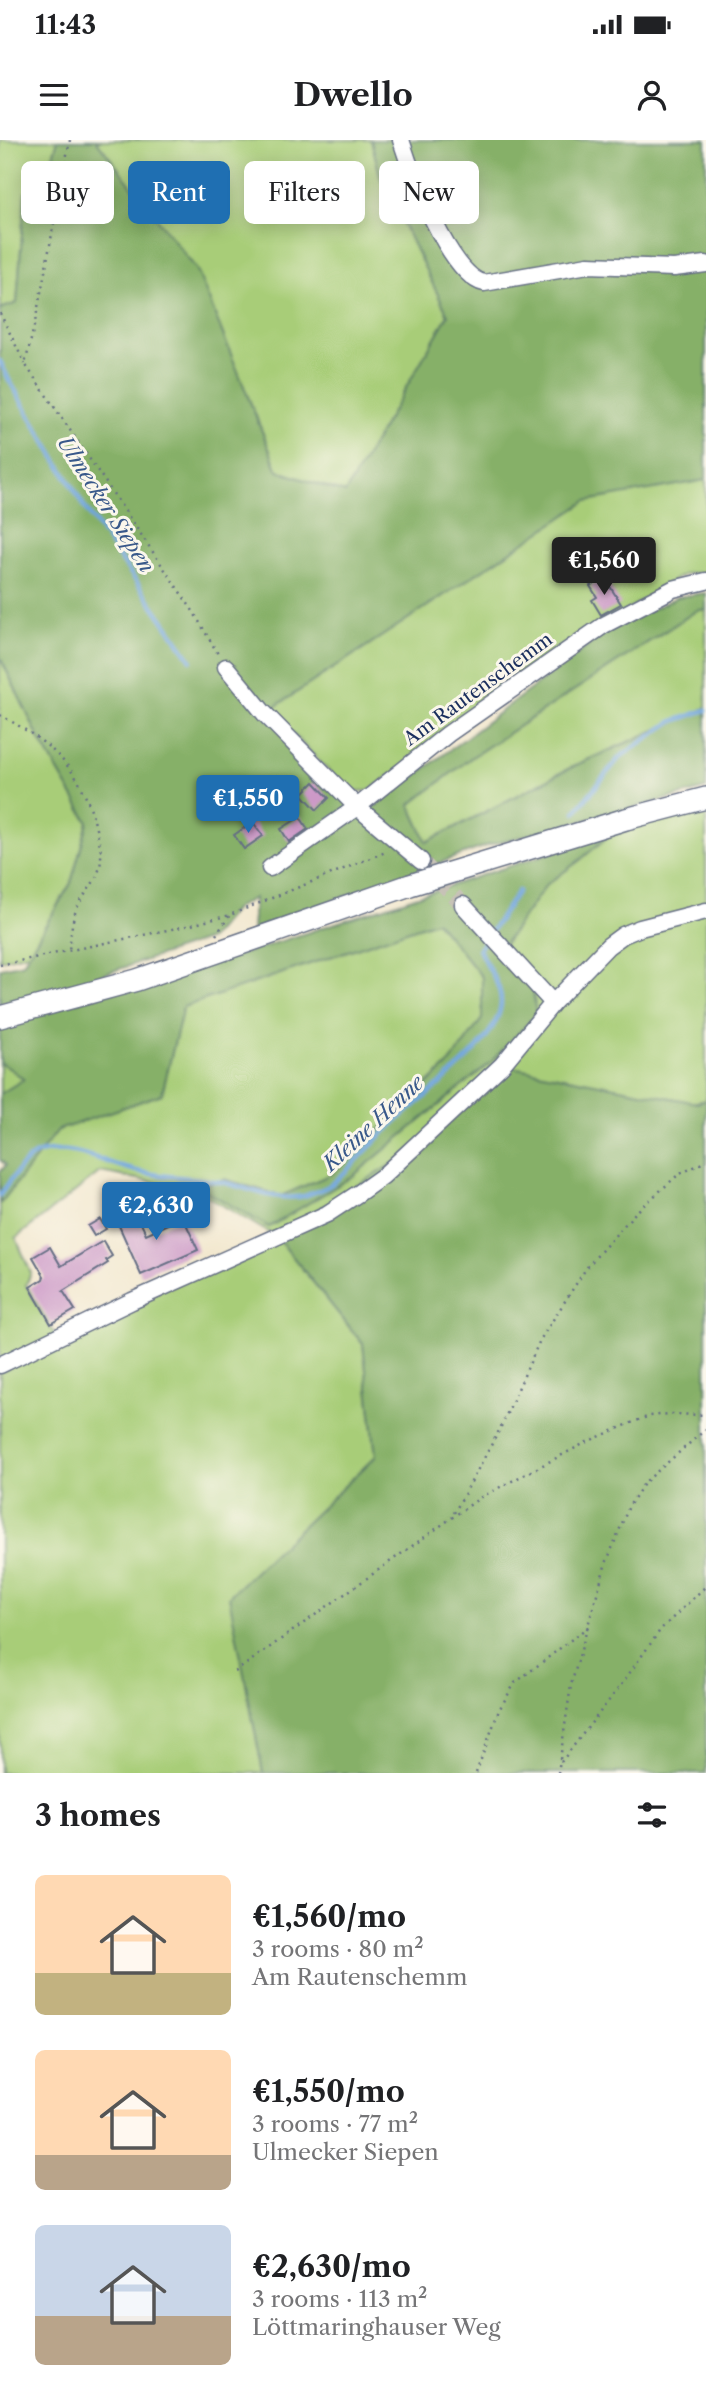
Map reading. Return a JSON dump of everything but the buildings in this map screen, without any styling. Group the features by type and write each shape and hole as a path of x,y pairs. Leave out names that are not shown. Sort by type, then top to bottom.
{"main road":[{"path":"0,1017 137,979 410,885 626,819 706,798"}],"street":[{"path":"401,140 433,222 462,267 476,281 484,283 588,265 674,268 706,264"},
{"name":"Am Rautenschemm","path":"357,807 448,734 604,625 673,589 706,581"},
{"path":"226,667 264,713 357,807 421,861"},
{"path":"270,868 357,807"},
{"path":"463,905 553,1003"},
{"path":"0,1365 132,1301 327,1214 383,1176 502,1065 553,1003 608,946 623,935 640,928 706,911"}],"path":[{"path":"25,364 39,306 70,140"},
{"path":"0,313 25,364 194,611 226,667"},
{"path":"0,715 32,733 61,757 81,784 94,816 101,865 76,909 69,950"},
{"path":"0,965 230,915 401,846"},
{"path":"211,942 230,915"},
{"path":"453,1515 500,1429 540,1340 587,1267 635,1213 678,1175 706,1161"},
{"path":"235,1672 481,1497 589,1441 636,1421 670,1414 706,1415"},
{"path":"558,1773 571,1685 606,1566 636,1492 658,1469 706,1429"},
{"path":"559,1765 661,1629 706,1586"},
{"path":"476,1773 499,1710 515,1683 589,1626"}],"green space":[{"path":"0,140 58,140 52,161 21,161 23,224 17,303 1,309"},
{"path":"58,140 96,140 112,161 52,161"},
{"path":"96,140 371,140 379,171 379,224 403,224 448,315 345,494 278,471 197,270 161,224 230,224 230,161 128,161 128,181"},
{"path":"371,140 706,140 706,480 587,501 270,710 359,818 608,631 677,597 706,593 706,609 696,611 472,757 410,805 427,842 576,765 706,708 706,789 489,845 252,930 254,898 236,908 210,939 77,983 0,1003 0,968 23,963 71,883 88,822 40,740 0,657 0,309 17,303 23,224 114,224 114,163 128,181 128,224 161,224 197,270 278,471 345,493 448,315 403,224 479,224 479,161 379,161 379,171"},
{"path":"706,480 706,572 685,574 662,586 368,791 344,787 270,710 587,500"},
{"path":"706,609 706,708 576,765 427,842 410,805 472,757 696,611"},
{"path":"0,657 40,740 88,822 71,883 29,953 0,960"},
{"path":"706,807 706,1100 402,1158 276,1236 363,1344 376,1456 230,1596 263,1773 0,1773 0,1373 132,1301 275,1236 196,1190 100,1172 16,1238 31,1273 26,1285 56,1337 0,1363 0,1204 58,1130 162,1094 183,1007 436,920 482,976 482,1019 450,1063 332,1174 281,1196 224,1179 199,1187 269,1227 353,1176 490,1063 536,1015 498,953 546,885 613,832"},
{"path":"613,832 546,885 498,953 533,990 536,1015 490,1063 353,1176 269,1227 199,1187 224,1179 281,1196 332,1174 450,1063 482,1019 482,977 436,921 183,1007 162,1094 58,1130 0,1204 0,1172 6,1165 0,1160 0,1094 24,1079 0,1062 0,1024 242,954"},
{"path":"0,1062 25,1079 0,1094"},
{"path":"502,1065 697,1103 706,1100 706,1773 263,1773 229,1596 376,1456 363,1344 276,1236 402,1158"}],"waterway":[{"name":"Ulmecker Siepen","path":"0,361 85,508 191,660"},
{"name":"Kleine Henne","path":"575,812 620,757 671,722 706,710"},
{"name":"Kleine Henne","path":"492,930 518,891"},
{"name":"Kleine Henne","path":"0,1195 29,1159 39,1153 53,1151 91,1156 141,1172 226,1183 274,1196 304,1196 327,1187 390,1127 456,1070 487,1035 497,1018 501,1002 496,981 479,949 487,937"}],"tunnel":[{"path":"421,861 463,905"}]}
